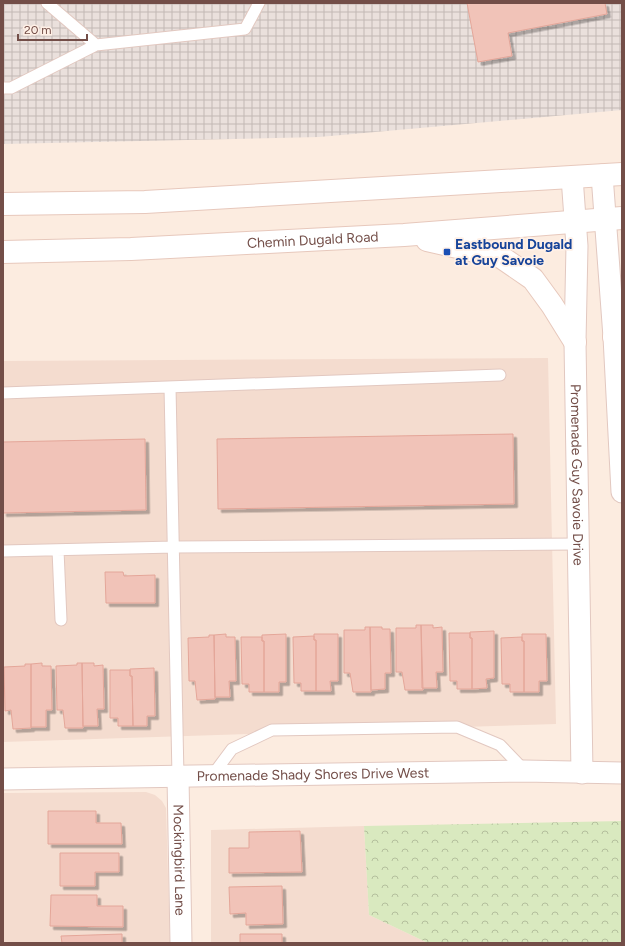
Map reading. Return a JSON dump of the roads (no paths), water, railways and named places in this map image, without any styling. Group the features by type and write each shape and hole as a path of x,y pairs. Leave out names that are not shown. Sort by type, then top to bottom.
{"main road":[{"path":"3,204 145,202 612,175"},
{"name":"Chemin Dugald Road","path":"3,252 139,248 404,235 613,218"},
{"path":"404,235 501,257 533,279 575,342"},
{"path":"614,337 622,316"}],"street":[{"path":"612,175 614,337 622,492"},
{"name":"Promenade Guy Savoie Drive","path":"572,177 577,246 575,342 582,772"},
{"name":"Promenade Shady Shores Drive West","path":"3,779 524,771 622,773"},
{"name":"Mockingbird Lane","path":"178,777 181,943"}],"lane":[{"path":"46,3 96,45"},
{"path":"3,88 11,88 96,45 245,29 259,3"},
{"path":"3,393 500,375"},
{"path":"170,387 178,777"},
{"path":"3,550 174,547 579,544"},
{"path":"58,550 61,620"},
{"path":"212,776 232,749 272,730 457,728 500,745 524,771"}],"place":[{"name":"Eastbound Dugald at Guy Savoie","path":"447,252"}]}
